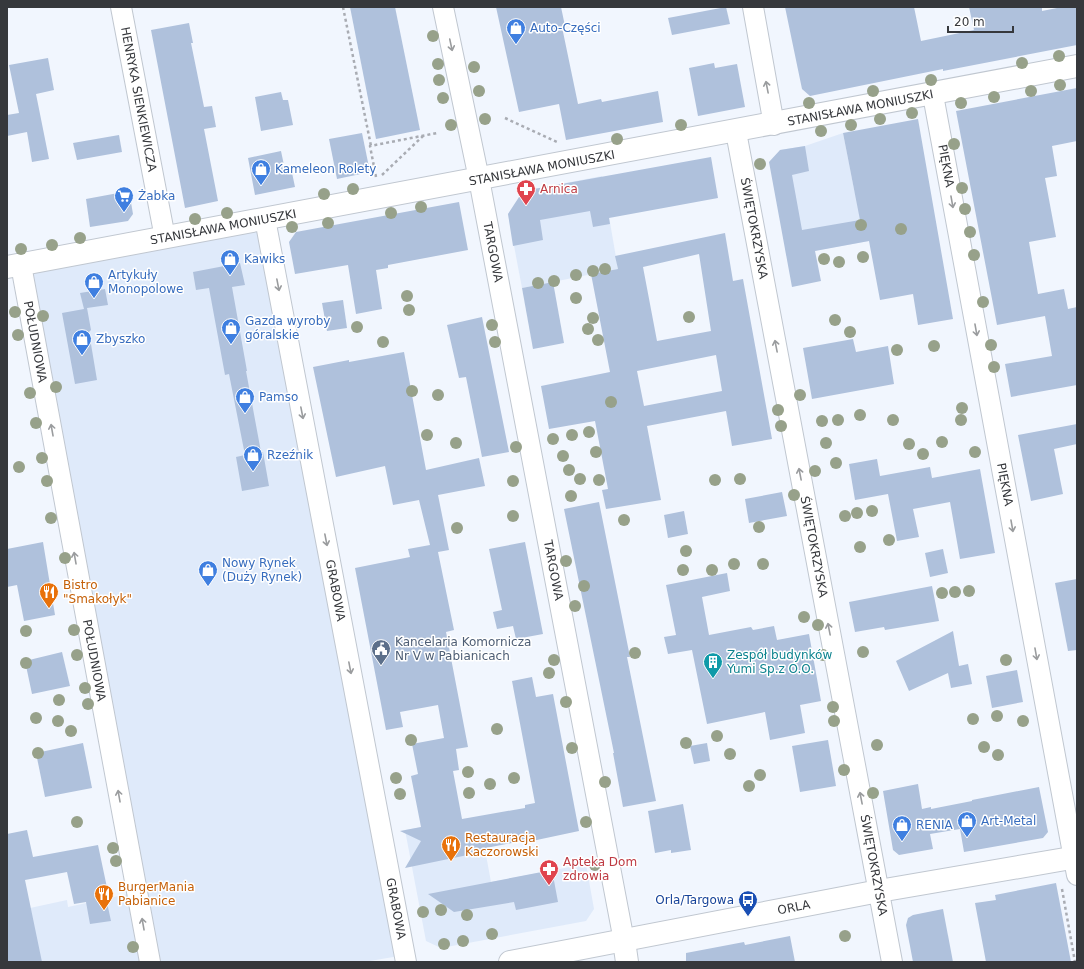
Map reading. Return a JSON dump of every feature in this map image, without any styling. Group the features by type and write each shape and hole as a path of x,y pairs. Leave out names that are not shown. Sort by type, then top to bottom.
{"street":[{"name":"HENRYKA SIENKIEWICZA","path":"121,7 165,238"},
{"name":"TARGOWA","path":"443,7 479,179 626,952"},
{"path":"752,7 774,125"},
{"name":"STANISŁAWA MONIUSZKI","path":"14,266 774,125 1077,66"},
{"name":"PIĘKNA","path":"933,95 1076,863"},
{"name":"ŚWIĘTOKRZYSKA","path":"736,132 892,962"},
{"name":"GRABOWA","path":"265,219 406,962"},
{"name":"POŁUDNIOWA","path":"14,266 150,962"},
{"name":"ORLA","path":"510,962 626,952 879,891 1076,863"}],"path":[{"path":"343,7 371,147 376,180 424,136"},
{"path":"505,118 558,142"},
{"path":"371,147 370,146 437,133"},
{"path":"1061,888 1075,962"}],"shaded area":[{"path":"843,133 854,189 869,241 786,256 780,150 805,146"},
{"path":"602,176 618,269 522,288 508,214 523,191"},
{"name":"Nowy Rynek (Duży Rynek)","path":"265,219 405,955 364,962 7,962 7,913 67,900 68,907 137,892 21,265"},
{"path":"479,817 491,882 586,864 594,909 586,921 441,948 426,941 405,830"}],"building":[{"path":"350,7 395,7 420,130 376,139"},
{"path":"496,7 561,7 565,26 562,27 578,104 601,99 602,102 658,91 663,122 566,140 559,104 519,112"},
{"path":"726,7 730,24 672,35 668,18"},
{"path":"785,7 914,7 921,41 974,30 969,7 1042,7 1042,11 1062,7 1077,7 1077,45 943,71 943,69 810,96 802,89"},
{"path":"189,23 193,43 191,43 204,107 212,106 216,127 204,129 218,201 185,208 151,30"},
{"path":"48,58 54,90 36,94 49,159 32,162 27,132 7,136 7,115 19,113 9,65"},
{"path":"714,63 715,68 737,64 745,107 698,116 689,68"},
{"path":"1077,88 1077,141 1052,146 1057,176 1045,178 1056,237 1029,242 1038,294 1064,289 1068,309 1077,307 1077,385 1011,397 1005,364 1052,356 1045,316 997,325 956,111"},
{"path":"281,92 283,100 288,100 293,125 261,131 255,97"},
{"path":"918,119 953,319 918,325 913,294 880,300 869,241 815,251 821,281 792,287 769,162 780,150 805,146 809,171 792,175 802,230 860,220 843,133"},
{"path":"362,133 370,172 337,179 329,139"},
{"path":"119,135 122,152 77,160 73,143"},
{"path":"281,151 285,170 291,168 295,187 255,195 248,158"},
{"path":"711,157 718,198 609,218 610,224 593,227 590,211 540,220 543,240 513,246 508,214 523,191"},
{"path":"129,191 133,214 128,221 90,227 86,199"},
{"path":"459,202 468,250 388,265 388,268 376,270 382,309 356,314 348,265 295,274 289,242 296,232"},
{"path":"725,233 733,281 743,279 772,439 732,446 726,411 647,426 661,500 606,509 602,490 608,489 595,421 549,429 541,386 610,372 591,274 618,269 615,256","holes":["699,254 711,331 657,341 643,267","716,355 722,391 644,406 637,371"]},
{"path":"240,263 245,285 232,287 261,452 263,452 269,486 242,491 236,457 245,455 229,374 225,375 209,288 196,290 193,272"},
{"path":"553,282 564,343 533,349 522,288"},
{"name":"Zbyszko","path":"105,289 108,305 87,308 91,330 89,332 97,380 75,384 62,313 84,309 80,293"},
{"path":"343,300 347,328 327,331 322,303"},
{"path":"482,317 509,452 482,457 466,377 459,378 447,325"},
{"path":"853,339 856,352 888,346 894,384 812,399 803,348"},
{"path":"404,352 426,470 479,458 485,486 438,495 449,550 438,552 454,630 446,632 468,747 456,749 459,770 453,771 462,819 525,808 525,805 535,803 512,681 532,677 536,697 553,694 579,831 532,841 532,839 486,848 487,851 405,868 421,841 400,831 421,827 411,776 418,774 412,744 444,738 438,705 400,712 403,727 386,730 355,568 410,557 408,549 430,545 419,500 393,505 385,466 336,477 313,367"},
{"path":"1077,424 1077,444 1054,449 1063,494 1031,501 1018,435"},
{"path":"877,459 880,476 930,467 932,478 980,469 995,553 960,559 950,502 913,509 919,537 897,541 888,494 855,500 849,464"},
{"path":"782,492 787,516 749,523 745,499"},
{"path":"599,502 630,657 627,657 656,801 623,807 614,753 564,509"},
{"path":"684,511 688,534 668,538 664,515"},
{"path":"43,542 55,615 24,621 17,585 7,587 7,549"},
{"path":"525,542 543,634 516,639 513,626 497,629 493,612 502,610 489,549"},
{"path":"943,549 948,573 930,577 925,553"},
{"path":"727,573 730,591 702,597 709,635 751,627 753,630 774,626 777,640 809,634 821,701 800,705 805,733 770,740 765,712 707,724 692,650 668,654 664,637 676,635 666,585"},
{"path":"1077,579 1077,650 1068,651 1055,583"},
{"path":"932,586 939,621 885,630 884,627 855,632 849,602"},
{"path":"953,631 959,666 968,664 972,684 951,688 948,673 909,691 896,661"},
{"path":"62,652 70,686 32,694 25,661"},
{"path":"1017,670 1023,702 992,708 986,676"},
{"path":"828,740 836,786 800,792 792,746"},
{"path":"83,743 92,788 45,797 36,753"},
{"path":"707,743 710,761 694,764 690,746"},
{"path":"918,784 922,809 931,807 931,809 1039,787 1048,832 1043,838 964,852 960,829 930,834 933,849 899,855 893,850 883,791"},
{"path":"683,804 691,850 671,853 671,850 655,853 648,811"},
{"path":"27,830 33,857 98,845 109,897 106,898 111,921 90,924 86,902 74,904 67,872 25,880 42,962 7,962 7,834"},
{"path":"552,870 558,902 516,910 514,902 454,912 428,894"},
{"path":"1056,883 1071,962 986,962 975,903 996,900 995,895"},
{"path":"943,909 953,962 913,962 906,925 908,918 913,915"},
{"path":"790,936 795,962 686,962 686,953 744,942 745,945"}],"place":[{"name":"Auto-Części","path":"516,45"},
{"name":"Kameleon Rolety","path":"261,186"},
{"name":"Arnica","path":"526,206"},
{"name":"Żabka","path":"124,213"},
{"name":"Kawiks","path":"230,276"},
{"name":"Artykuły Monopolowe","path":"94,299"},
{"name":"Gazda wyroby góralskie","path":"231,345"},
{"name":"Zbyszko","path":"82,356"},
{"name":"Pamso","path":"245,414"},
{"name":"Rzeźnik","path":"253,472"},
{"name":"Nowy Rynek (Duży Rynek)","path":"208,587"},
{"name":"Bistro \"Smakołyk\"","path":"49,609"},
{"name":"Kancelaria Komornicza Nr V w Pabianicach","path":"381,666"},
{"name":"Zespół budynków Yumi Sp.z O.O.","path":"713,679"},
{"name":"Art-Metal","path":"967,838"},
{"name":"RENIA","path":"902,842"},
{"name":"Restauracja Kaczorowski","path":"451,862"},
{"name":"Apteka Dom zdrowia","path":"549,886"},
{"name":"BurgerMania Pabianice","path":"104,911"},
{"name":"Orla/Targowa","path":"748,917"}]}
